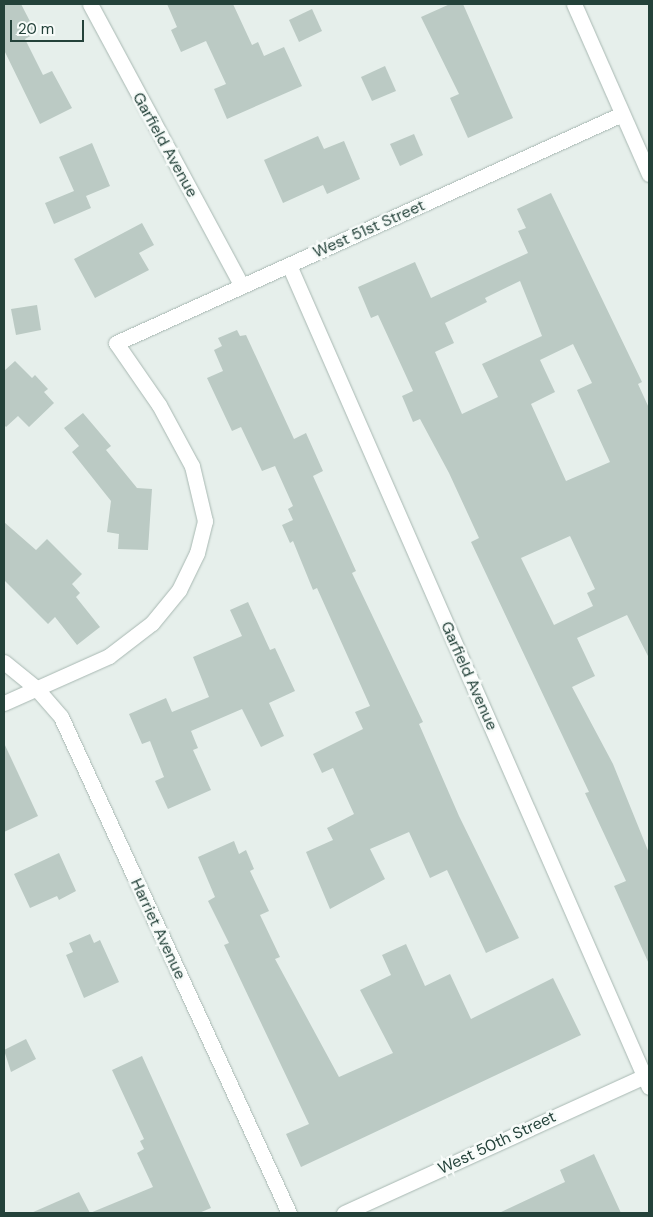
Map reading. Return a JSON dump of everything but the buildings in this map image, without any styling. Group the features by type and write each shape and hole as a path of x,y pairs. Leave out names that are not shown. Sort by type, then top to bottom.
{"street":[{"name":"Garfield Avenue","path":"90,4 242,286"},
{"path":"574,4 649,174"},
{"name":"West 51st Street","path":"36,688 109,656 152,622 179,590 197,554 205,521 192,466 159,405 116,343 622,114"},
{"name":"Garfield Avenue","path":"289,265 648,1079"},
{"name":"Harriet Avenue","path":"4,662 36,688 61,718 289,1213"},
{"path":"4,703 36,688"},
{"name":"West 50th Street","path":"344,1213 648,1079"}]}
